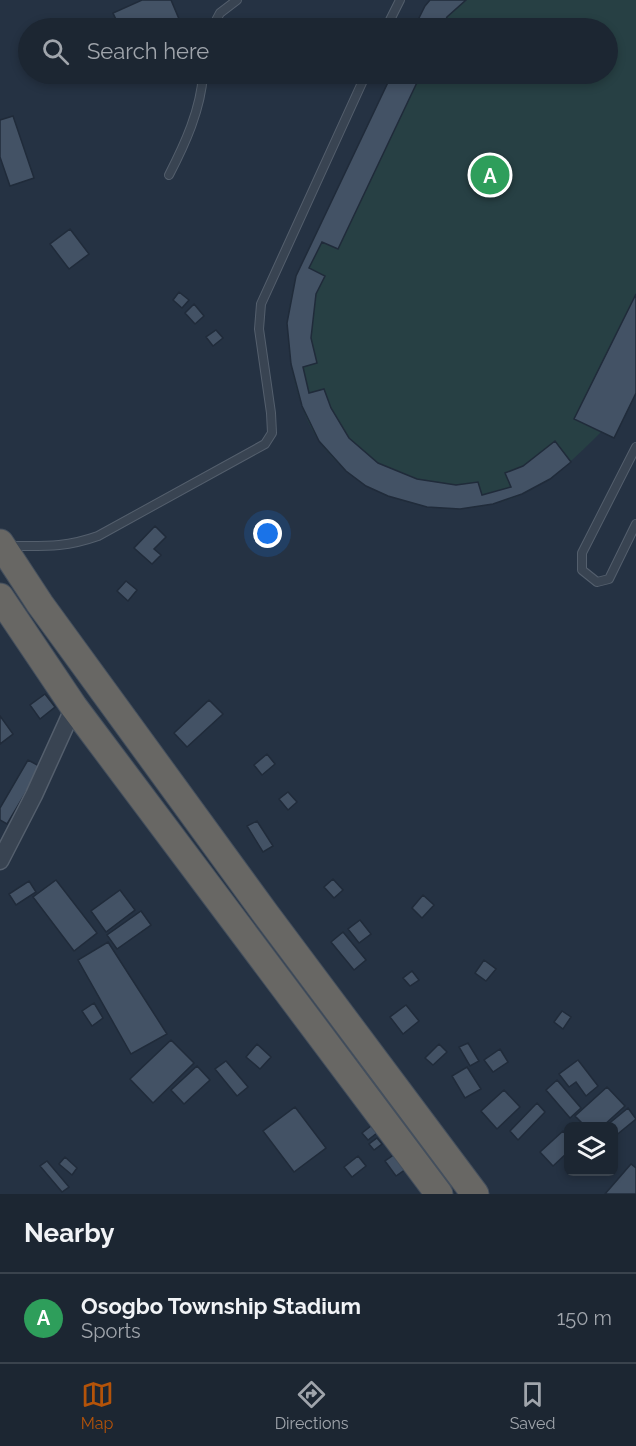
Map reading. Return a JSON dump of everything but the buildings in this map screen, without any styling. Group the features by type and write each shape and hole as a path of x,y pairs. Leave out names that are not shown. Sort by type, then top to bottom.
{"highway":[{"path":"1,544 40,604 251,894 475,1194"},
{"path":"0,597 74,707 439,1194"}],"street":[{"path":"0,861 34,795 74,707"}],"lane":[{"path":"217,18 220,13 237,0"},
{"path":"392,18 400,0"},
{"path":"169,176 186,140 202,84"},
{"path":"1,544 57,547 98,536 265,444 272,433 259,329 261,304 361,84"},
{"path":"636,447 582,553 582,570 597,582 609,579 636,524"}],"green space":[{"path":"430,0 636,0 636,393 614,438 601,432 555,474 523,494 496,503 468,508 440,508 412,503 385,494 360,481 338,463 319,441 300,401 292,369 288,324 289,308 297,276 387,84 618,84 618,18 419,18"}],"place":[{"name":"Osogbo Township Stadium","path":"490,175"}]}
